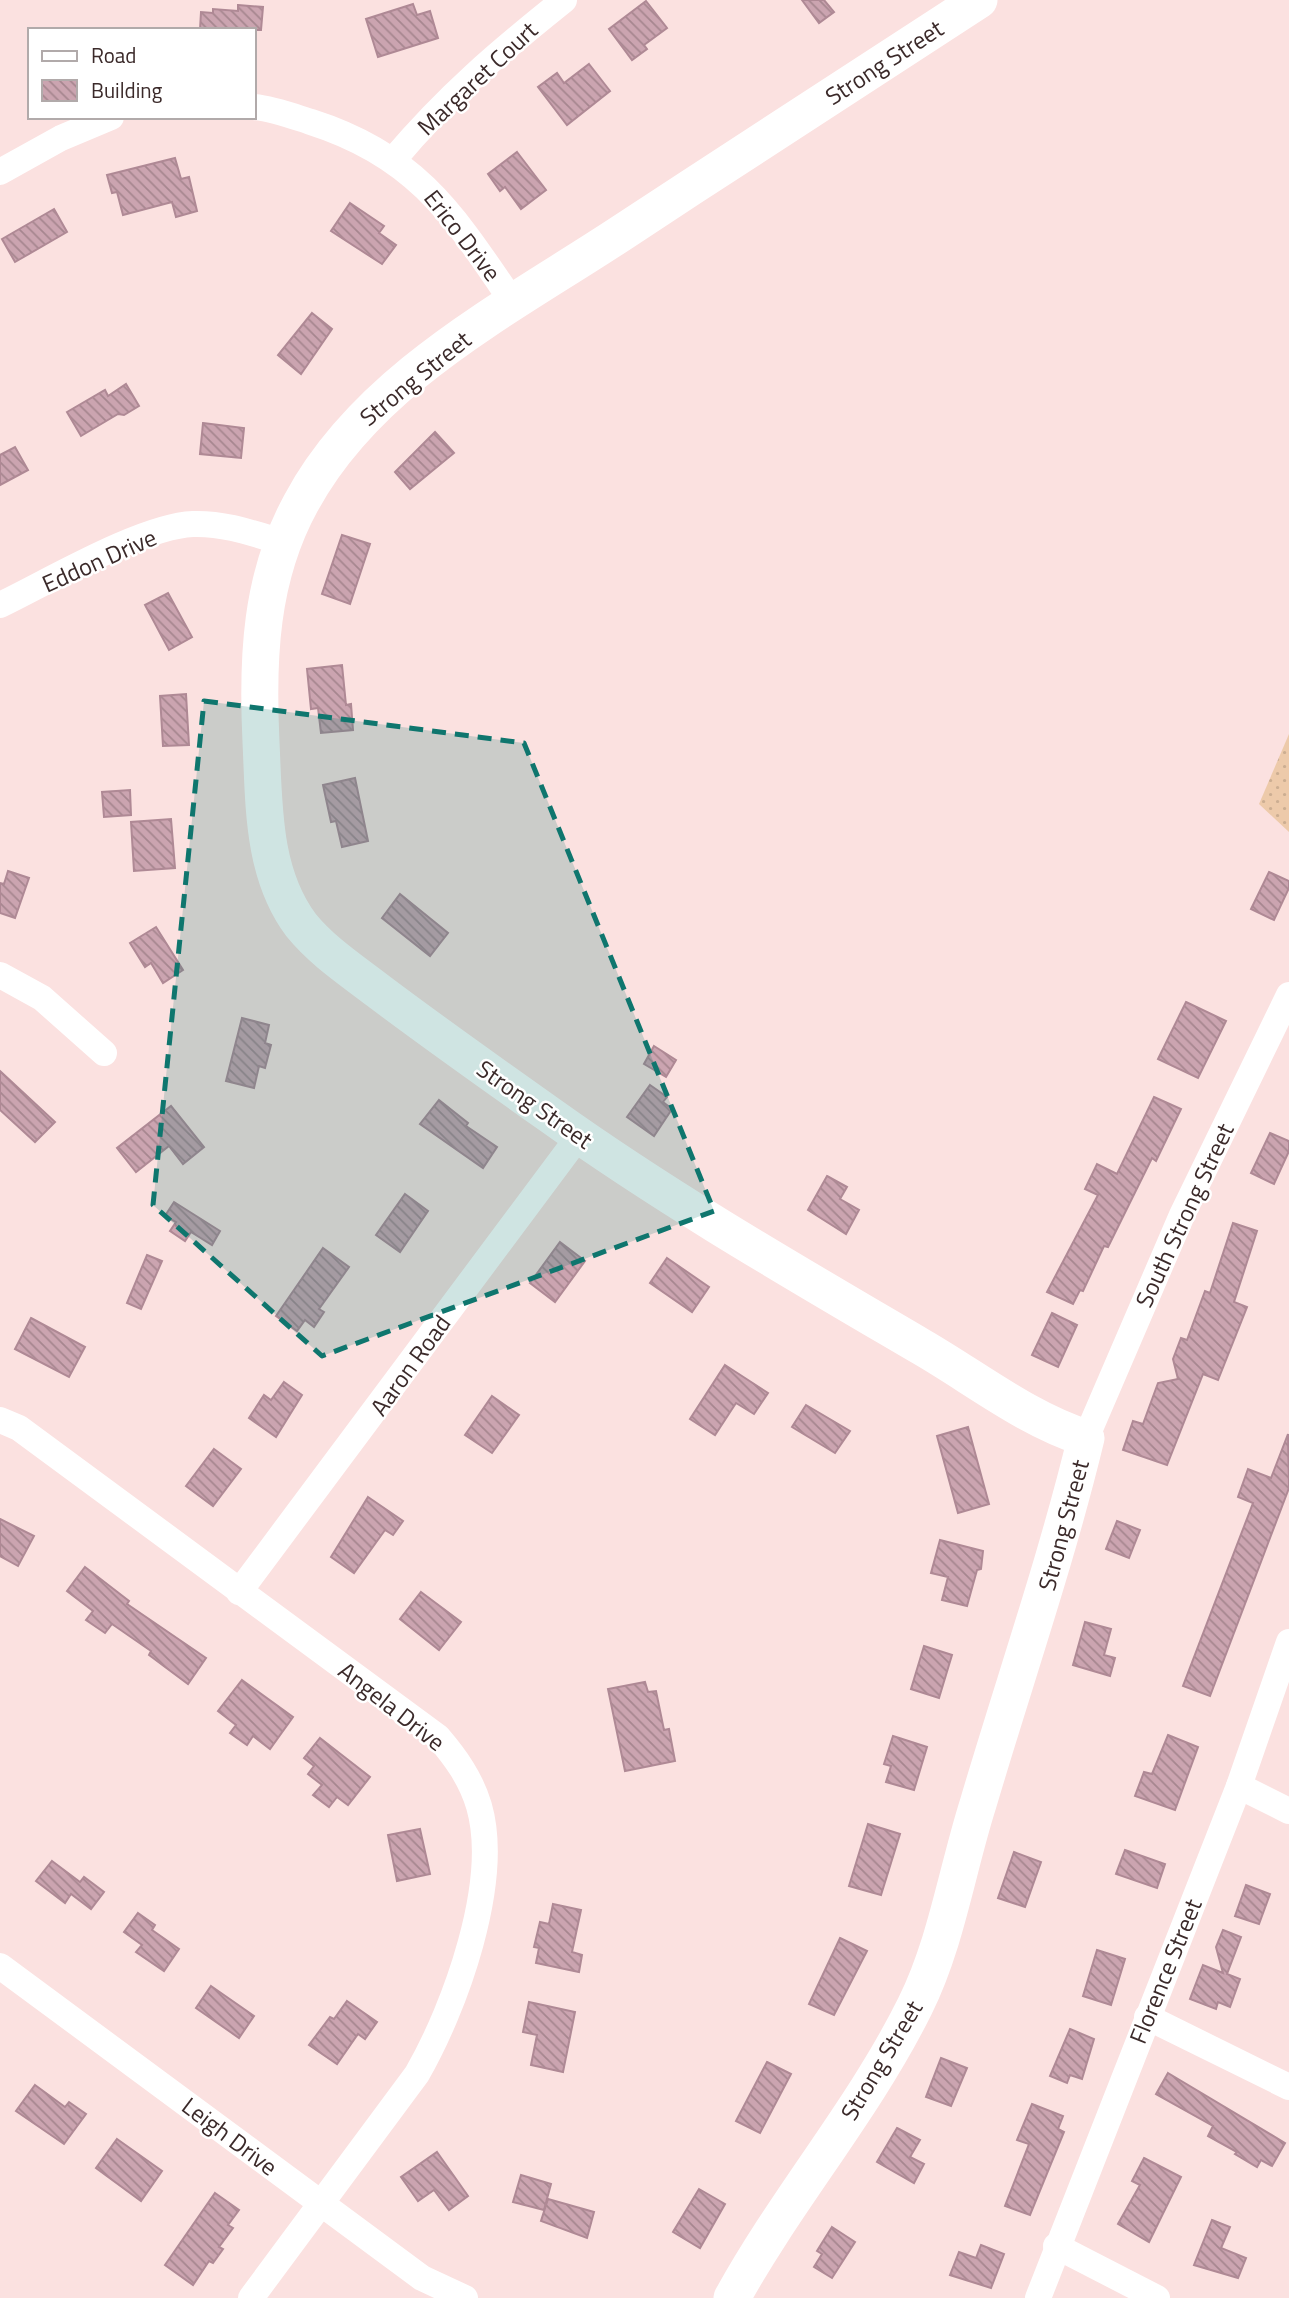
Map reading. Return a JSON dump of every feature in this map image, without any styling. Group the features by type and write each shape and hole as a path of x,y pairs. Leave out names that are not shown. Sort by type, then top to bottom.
{"street":[{"name":"Margaret Court","path":"394,159 443,102 565,0"},
{"name":"Strong Street","path":"732,2298 885,2059 926,1982 979,1800 1062,1536 1086,1438 1054,1428 946,1361 747,1246 579,1136 332,955 302,925 281,890 266,828 260,686 263,615 282,542 316,477 366,413 416,371 514,304 979,0"},
{"name":"Erico Drive","path":"256,107 271,109 339,131 394,159 422,183 451,215 514,304"},
{"path":"0,172 61,138 106,119"},
{"name":"Eddon Drive","path":"0,605 115,548 190,524 217,525 282,542"},
{"path":"0,975 42,998 104,1053"},
{"name":"South Strong Street","path":"1086,1438 1182,1215 1289,995"},
{"name":"Aaron Road","path":"239,1592 579,1136"},
{"name":"Angela Drive","path":"0,1420 19,1429 438,1737 469,1781 479,1807 484,1837 483,1876 477,1914 452,2004 437,2039 417,2074 251,2298"},
{"name":"Florence Street","path":"1038,2298 1056,2246 1239,1786 1289,1642"},
{"path":"1239,1786 1289,1811"},
{"name":"Leigh Drive","path":"0,1966 422,2278 465,2298"},
{"path":"1147,2017 1289,2087"},
{"path":"1056,2246 1157,2298"}],"highlighted area":[{"path":"204,701 524,743 714,1211 322,1356 153,1205"}],"shaded area":[{"path":"1289,734 1289,832 1259,804"}],"building":[{"path":"802,0 824,0 834,12 819,23"},
{"path":"646,1 667,28 644,45 647,49 632,60 609,29"},
{"path":"413,4 417,15 430,11 438,38 378,57 366,19"},
{"path":"238,5 263,7 261,30 200,28 201,12 213,13 213,9 238,11"},
{"path":"589,64 610,91 567,125 538,87 557,73 564,83"},
{"path":"517,152 546,190 521,209 505,187 500,191 488,174"},
{"path":"175,158 181,179 189,177 197,211 176,217 172,202 123,215 117,192 112,193 107,175"},
{"path":"350,203 384,226 379,233 396,245 382,264 331,231"},
{"path":"54,209 67,232 15,262 2,239"},
{"path":"312,313 332,329 301,374 278,355"},
{"path":"126,384 139,406 124,415 118,414 81,436 67,412 105,390 108,396"},
{"path":"203,423 244,428 241,458 200,454"},
{"path":"435,432 454,453 410,489 395,472"},
{"path":"15,447 28,470 0,485 0,455"},
{"path":"342,535 370,544 350,604 322,594"},
{"path":"168,593 192,637 169,650 145,605"},
{"path":"342,665 346,705 351,704 353,730 321,733 318,708 311,709 307,669"},
{"path":"186,694 189,745 163,746 160,696"},
{"path":"355,778 368,841 342,847 336,821 331,822 323,785"},
{"path":"130,790 131,815 104,817 102,792"},
{"path":"171,819 175,868 134,871 131,822"},
{"path":"8,871 29,878 15,918 0,913 0,883 4,884"},
{"path":"1269,872 1289,881 1289,888 1274,920 1251,909"},
{"path":"400,894 448,933 430,956 382,918"},
{"path":"156,927 183,970 163,983 151,963 145,967 130,943"},
{"path":"1186,1002 1226,1021 1198,1078 1158,1059"},
{"path":"242,1018 269,1025 265,1043 271,1045 265,1068 259,1066 254,1088 226,1081"},
{"path":"654,1046 676,1060 666,1077 644,1064"},
{"path":"0,1071 55,1122 35,1142 0,1110"},
{"path":"650,1085 667,1097 663,1102 672,1109 654,1136 627,1117"},
{"path":"1154,1097 1181,1109 1156,1161 1152,1158 1108,1247 1104,1246 1083,1291 1080,1290 1073,1304 1047,1292 1098,1195 1085,1189 1097,1164 1117,1174"},
{"path":"439,1100 468,1123 466,1126 497,1147 483,1168 420,1124"},
{"path":"171,1106 204,1147 183,1164 169,1146 136,1172 117,1148"},
{"path":"1270,1133 1289,1141 1289,1151 1274,1184 1251,1173"},
{"path":"827,1176 847,1187 840,1199 859,1210 846,1234 808,1210"},
{"path":"405,1194 428,1211 400,1252 376,1235"},
{"path":"174,1202 220,1231 212,1245 191,1232 185,1241 170,1231 176,1222 165,1216"},
{"path":"1233,1223 1257,1231 1234,1302 1247,1307 1218,1380 1203,1374 1167,1465 1123,1450 1133,1421 1143,1424 1158,1383 1178,1379 1173,1359 1181,1338 1187,1340 1205,1291 1210,1293"},
{"path":"560,1242 585,1261 555,1302 530,1283"},
{"path":"323,1248 349,1267 319,1309 324,1312 314,1327 305,1320 297,1331 276,1316"},
{"path":"147,1255 162,1261 141,1309 127,1303"},
{"path":"667,1258 709,1287 692,1312 650,1283"},
{"path":"1052,1313 1077,1325 1058,1367 1032,1355"},
{"path":"31,1318 85,1347 69,1377 15,1349"},
{"path":"725,1365 768,1393 754,1414 736,1403 715,1435 690,1419"},
{"path":"284,1382 302,1395 276,1437 249,1418 264,1395 271,1400"},
{"path":"492,1396 519,1415 492,1453 465,1435"},
{"path":"806,1405 850,1431 835,1453 792,1427"},
{"path":"968,1427 989,1504 958,1513 937,1436"},
{"path":"1288,1434 1289,1488 1210,1696 1183,1686 1253,1503 1238,1497 1248,1469 1271,1478"},
{"path":"214,1449 241,1469 213,1506 186,1486"},
{"path":"368,1497 403,1521 393,1535 385,1530 354,1573 331,1557"},
{"path":"0,1519 34,1536 18,1566 0,1556"},
{"path":"1117,1521 1140,1530 1129,1558 1106,1549"},
{"path":"940,1540 983,1551 981,1569 977,1570 967,1606 942,1600 948,1577 931,1573"},
{"path":"85,1567 129,1601 127,1604 206,1658 188,1684 149,1655 151,1651 112,1624 105,1633 86,1620 93,1611 67,1591"},
{"path":"421,1592 461,1622 439,1650 400,1619"},
{"path":"1085,1622 1111,1629 1104,1655 1115,1658 1110,1676 1073,1665"},
{"path":"924,1646 952,1655 939,1698 911,1689"},
{"path":"242,1680 293,1717 270,1749 253,1736 247,1745 230,1733 236,1725 218,1711"},
{"path":"645,1682 648,1692 656,1691 664,1730 669,1729 675,1761 625,1771 608,1689"},
{"path":"1168,1735 1198,1747 1175,1810 1135,1796 1144,1772 1152,1774"},
{"path":"893,1736 927,1747 914,1790 886,1782 891,1766 884,1764"},
{"path":"320,1738 370,1777 348,1805 337,1797 329,1807 313,1795 322,1785 308,1774 314,1766 304,1758"},
{"path":"868,1824 900,1834 881,1895 849,1886"},
{"path":"420,1829 430,1874 397,1881 388,1835"},
{"path":"1125,1850 1165,1864 1157,1888 1116,1874"},
{"path":"1014,1852 1041,1862 1025,1907 998,1898"},
{"path":"52,1861 80,1882 84,1877 104,1892 91,1909 71,1894 65,1903 36,1881"},
{"path":"1246,1885 1270,1894 1259,1924 1235,1916"},
{"path":"553,1904 581,1910 572,1952 582,1955 579,1972 536,1963 539,1948 534,1947 540,1922 549,1924"},
{"path":"138,1913 155,1925 152,1930 179,1949 164,1971 136,1952 142,1945 124,1932"},
{"path":"1223,1930 1241,1937 1227,1974 1240,1979 1230,2007 1218,2002 1216,2009 1190,1999 1203,1965 1223,1973 1216,1947"},
{"path":"840,1938 867,1951 834,2015 809,2004"},
{"path":"1097,1950 1125,1959 1111,2005 1083,1996"},
{"path":"211,1986 254,2016 239,2038 196,2008"},
{"path":"347,2001 377,2022 365,2039 358,2034 337,2064 309,2045 330,2017 334,2019"},
{"path":"529,2002 575,2012 563,2072 531,2065 537,2035 523,2032"},
{"path":"1070,2029 1094,2039 1082,2079 1070,2075 1067,2083 1050,2076"},
{"path":"941,2058 967,2068 951,2106 926,2097"},
{"path":"767,2062 791,2074 760,2133 736,2121"},
{"path":"1168,2073 1285,2143 1272,2166 1261,2160 1257,2167 1235,2154 1237,2152 1208,2136 1213,2126 1156,2094"},
{"path":"35,2085 65,2107 69,2102 86,2114 64,2144 16,2111"},
{"path":"1032,2104 1063,2116 1058,2129 1064,2132 1030,2215 1005,2206 1029,2144 1017,2140"},
{"path":"897,2128 920,2140 910,2157 924,2164 914,2183 877,2162"},
{"path":"117,2139 162,2171 141,2201 96,2168"},
{"path":"437,2152 468,2196 449,2210 434,2190 418,2201 401,2177"},
{"path":"1144,2158 1181,2177 1149,2242 1118,2224 1140,2185 1132,2181"},
{"path":"521,2175 551,2184 544,2210 513,2202"},
{"path":"699,2189 725,2204 700,2248 673,2232"},
{"path":"215,2193 239,2210 228,2225 233,2228 219,2247 223,2249 213,2263 209,2261 193,2285 165,2265"},
{"path":"548,2199 594,2212 587,2238 541,2221"},
{"path":"1212,2220 1230,2227 1221,2248 1246,2258 1238,2278 1194,2265"},
{"path":"832,2227 855,2242 832,2278 814,2267 822,2254 817,2251"},
{"path":"981,2245 1004,2254 991,2288 950,2275 959,2252 976,2258"}]}
